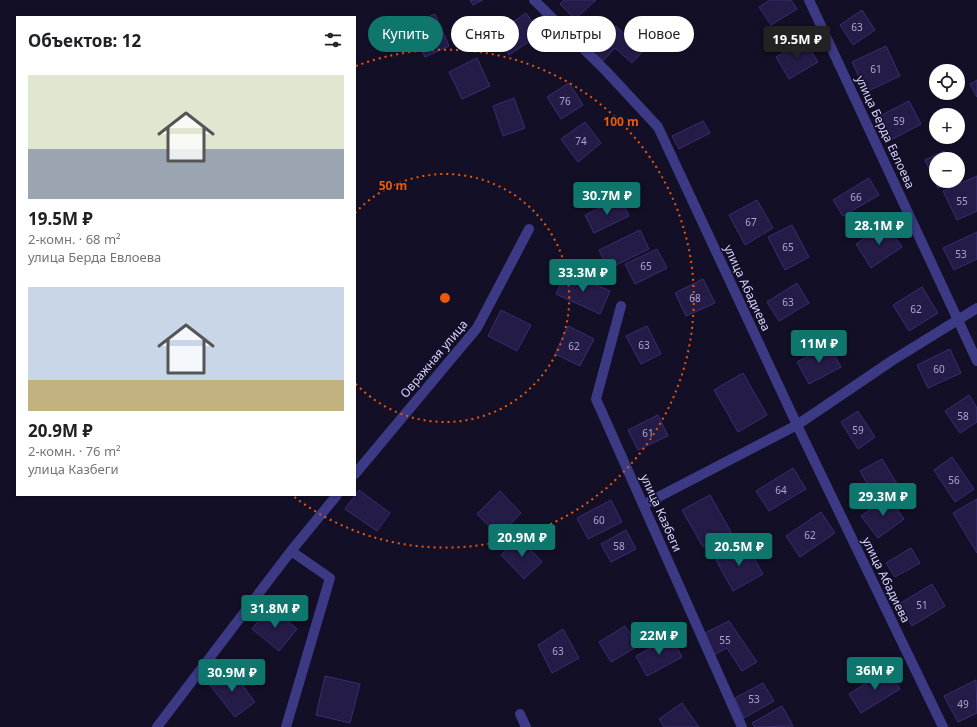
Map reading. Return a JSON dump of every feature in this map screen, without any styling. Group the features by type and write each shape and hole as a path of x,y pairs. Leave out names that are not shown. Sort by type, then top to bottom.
{"street":[{"name":"улица Абадиева","path":"534,0 606,71 658,127 797,425 943,727"},
{"name":"улица Берда Евлоева","path":"809,0 977,361"},
{"name":"Овражная улица","path":"356,473 477,328 529,229"},
{"name":"улица Казбеги","path":"621,306 596,398 742,727"},
{"path":"643,505 797,425 893,360 977,308"},
{"path":"157,727 291,551 337,496"},
{"path":"286,727 330,578 291,551"},
{"path":"520,714 526,727"}],"building":[{"path":"470,0 483,0 473,5"},
{"path":"564,0 596,0 578,16 572,16 560,4"},
{"path":"770,0 791,0 797,9 771,25 759,7"},
{"path":"862,10 875,30 853,45 840,25"},
{"path":"526,13 528,16 527,43 519,48 519,18"},
{"path":"616,26 624,34 624,52 642,52 632,63 616,49"},
{"path":"443,32 449,46 443,49"},
{"path":"804,40 818,62 789,79 776,57"},
{"path":"886,46 900,76 866,92 852,62"},
{"path":"423,52 436,52 425,57"},
{"path":"593,52 611,52 603,61"},
{"path":"477,58 490,86 462,99 449,72"},
{"path":"977,80 977,97 970,84"},
{"path":"569,83 583,105 561,119 547,97"},
{"path":"514,98 525,128 503,136 493,106"},
{"path":"909,101 921,124 889,141 876,118"},
{"path":"703,121 710,133 679,149 672,136"},
{"path":"585,122 601,143 578,162 561,139"},
{"path":"929,158 929,169 925,160"},
{"path":"977,176 977,211 957,220 943,191 950,188 965,188 965,181"},
{"path":"869,178 879,195 843,216 833,200"},
{"path":"620,198 629,216 594,233 585,215"},
{"path":"757,200 773,228 745,245 729,215"},
{"path":"886,224 902,247 871,268 856,244"},
{"path":"792,225 809,257 785,270 768,237"},
{"path":"640,230 649,249 608,269 599,250"},
{"path":"977,232 977,259 954,270 943,248"},
{"path":"657,249 667,268 635,284 625,264"},
{"path":"566,272 610,291 600,314 556,294"},
{"path":"703,279 715,303 686,316 675,293"},
{"path":"797,283 809,303 779,321 767,302"},
{"path":"922,287 938,313 909,331 893,305"},
{"path":"501,310 531,325 517,351 488,336"},
{"path":"568,326 594,339 580,366 555,354"},
{"path":"647,326 661,354 641,364 626,336"},
{"path":"829,345 841,367 809,384 797,362"},
{"path":"950,349 961,373 928,388 917,365"},
{"path":"743,373 767,415 738,432 714,390"},
{"path":"969,395 977,408 977,422 960,433 945,411"},
{"path":"858,411 875,437 858,449 841,422"},
{"path":"658,415 668,436 638,450 628,430"},
{"path":"952,457 974,489 955,502 934,470"},
{"path":"882,459 897,484 874,496 860,471"},
{"path":"793,468 806,489 769,511 756,491"},
{"path":"359,490 390,513 377,531 345,509"},
{"path":"500,491 521,513 499,536 477,514"},
{"path":"710,495 731,532 703,547 682,510"},
{"path":"888,497 904,519 878,538 861,516"},
{"path":"977,499 977,553 953,513"},
{"path":"611,500 622,522 588,539 577,518"},
{"path":"821,512 835,533 800,557 786,536"},
{"path":"626,530 636,549 611,562 601,544"},
{"path":"520,538 542,562 524,579 501,555"},
{"path":"745,543 763,574 733,591 716,560"},
{"path":"911,548 920,563 895,577 886,563"},
{"path":"932,584 945,606 912,626 899,604"},
{"path":"271,606 297,629 279,651 252,629"},
{"path":"729,621 757,662 742,671 727,648 714,655 705,633"},
{"path":"625,626 638,646 611,662 599,642"},
{"path":"563,629 579,658 552,673 538,645"},
{"path":"671,637 682,657 647,676 636,656"},
{"path":"230,669 255,702 235,717 210,685"},
{"path":"888,669 900,689 861,713 849,694"},
{"path":"325,676 360,684 350,723 316,715"},
{"path":"976,680 977,713 958,722 944,696"},
{"path":"763,683 774,701 744,718 735,698"},
{"path":"682,703 699,727 664,727 659,719"},
{"path":"782,706 793,726 755,727 752,723"}]}
